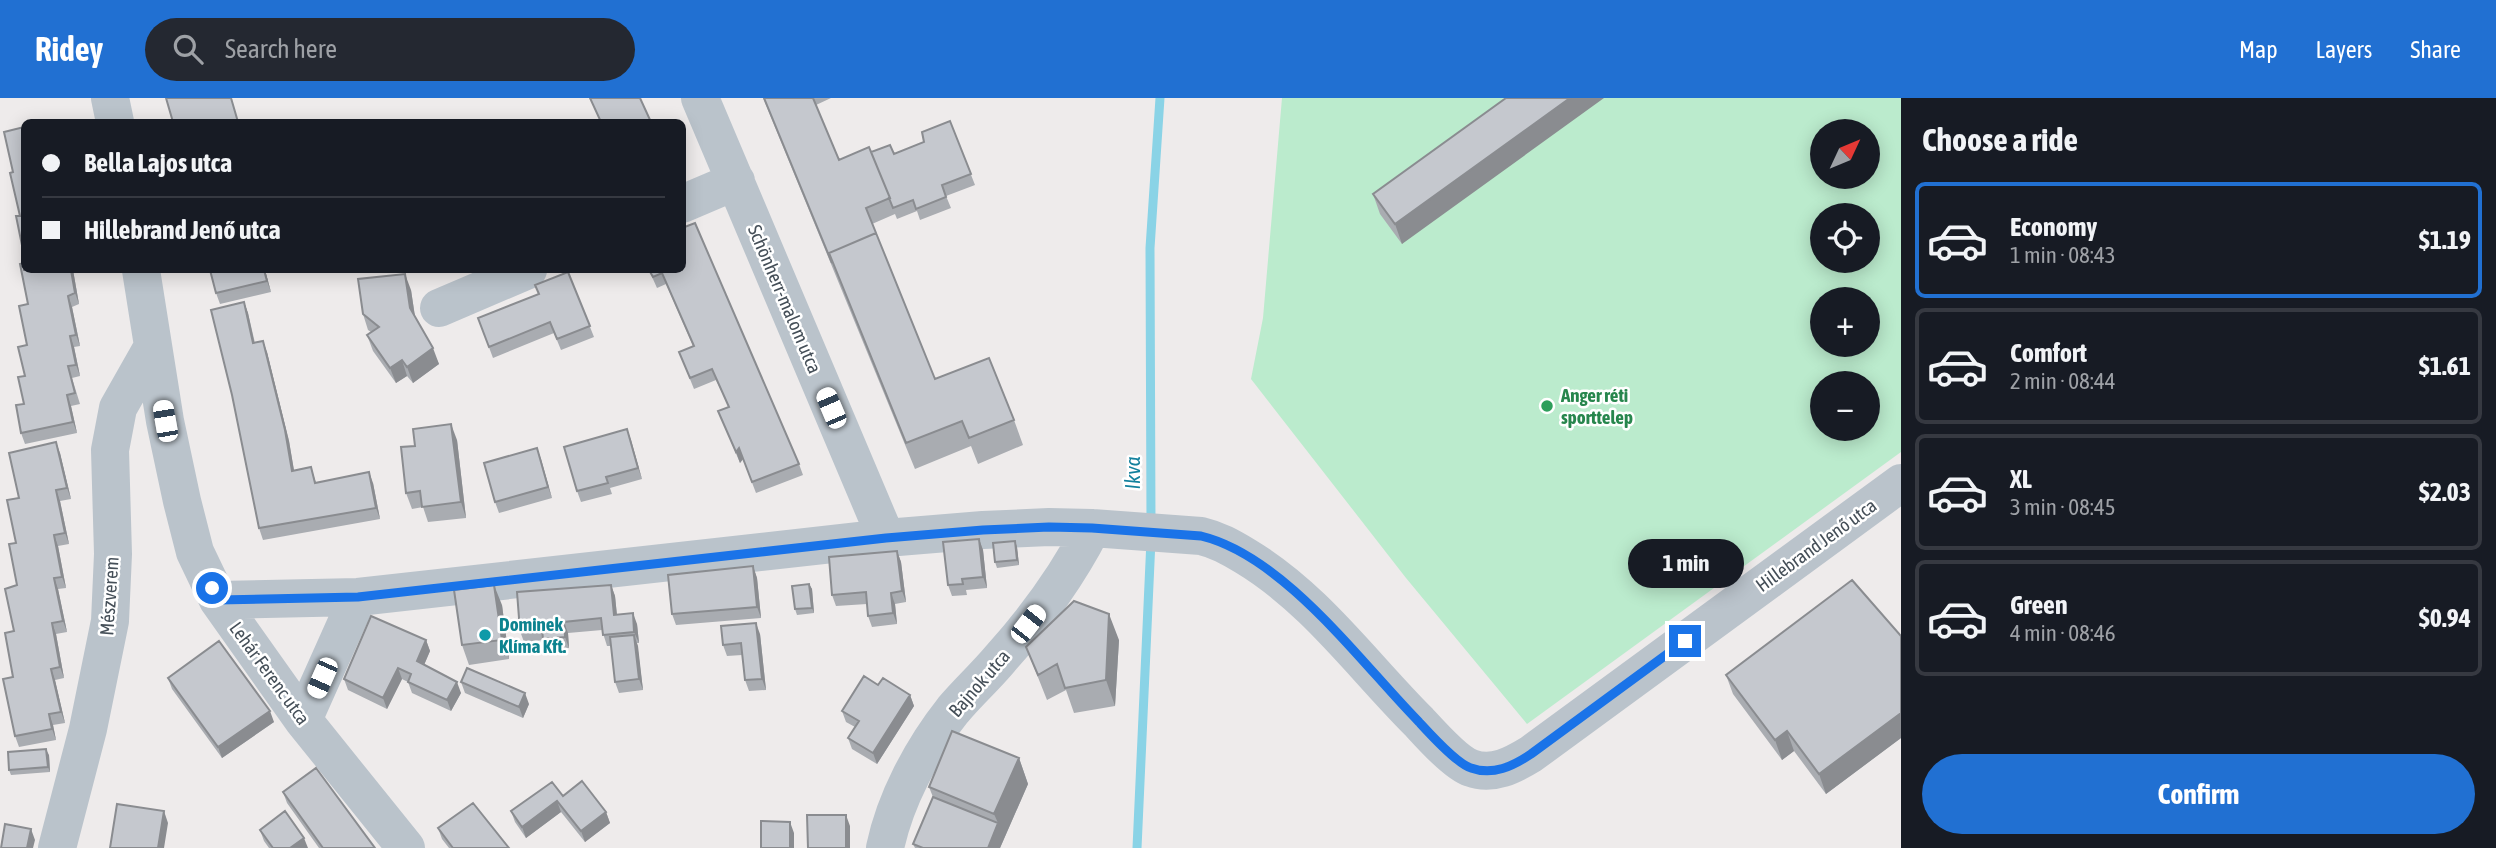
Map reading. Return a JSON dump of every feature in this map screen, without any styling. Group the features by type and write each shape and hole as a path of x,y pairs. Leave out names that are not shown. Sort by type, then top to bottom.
{"street":[{"path":"110,98 114,119"},
{"name":"Schönherr-malom utca","path":"701,98 886,538"},
{"path":"686,202 736,181"},
{"name":"Lehár Ferenc utca","path":"141,273 152,348 195,552 218,600 303,720 406,848"},
{"path":"439,307 521,273"},
{"name":"Mészverem","path":"57,848 88,729 110,621 113,554 110,450 118,408 152,348"},
{"name":"Hillebrand Jenő utca","path":"218,600 358,597 886,538 1036,528 1107,529 1201,536 1217,540 1264,568 1315,609 1442,746 1470,768 1495,771 1514,765 1531,754 1901,483"},
{"name":"Bajnok utca","path":"885,848 890,825 932,740 954,709 1002,658 1107,529"},
{"path":"303,720 358,597"}],"green space":[{"name":"Anger réti sporttelep","path":"1282,98 1901,98 1901,452 1527,724 1406,578 1251,379 1263,318"}],"building":[{"path":"166,98 231,98 237,119 172,119"},
{"path":"590,98 640,98 650,119 600,119"},
{"path":"764,98 813,98 839,160 869,147 890,198 866,208 876,233 829,253 832,263"},
{"path":"1506,98 1570,98 1395,224 1373,194"},
{"path":"950,121 971,174 942,185 946,197 916,209 913,200 893,208 871,152 890,145 894,154 924,142 922,132"},
{"path":"21,128 21,240 16,216 20,216 4,132"},
{"path":"695,223 799,464 752,482 739,448 736,452 718,411 729,407 712,369 690,378 679,352 694,346 662,273 686,273 686,226"},
{"path":"876,233 935,379 989,358 1014,420 969,438 962,421 906,443 829,253"},
{"path":"22,273 72,273 75,293 68,296 76,335 70,336 76,365 68,366 75,393 67,395 73,422 21,433 16,405 24,404 18,377 25,376 18,347 27,345 19,306 28,304"},
{"path":"211,273 265,273 267,281 216,293"},
{"path":"568,273 590,326 557,339 550,322 489,347 478,318 539,294 535,285"},
{"path":"405,274 410,308 433,348 407,367 402,360 390,368 367,335 379,327 363,314 358,279"},
{"path":"244,302 253,343 263,341 292,471 311,467 315,483 369,472 376,508 259,528 232,395 211,310"},
{"path":"451,424 461,502 422,507 420,491 406,493 401,447 415,446 413,429"},
{"path":"627,429 638,468 606,477 608,483 577,491 564,447"},
{"path":"56,442 67,488 56,490 65,533 54,535 62,577 54,578 63,621 52,623 60,667 51,669 61,712 49,714 52,729 15,736 3,679 13,677 5,633 14,631 5,589 17,585 9,544 16,543 7,500 19,498 9,453"},
{"path":"537,448 548,487 495,502 484,463"},
{"path":"979,539 983,577 962,579 963,584 948,585 943,542"},
{"path":"1015,541 1017,560 995,562 993,543"},
{"path":"897,551 902,591 891,593 893,613 868,616 866,592 832,595 829,557"},
{"path":"753,566 757,607 672,614 668,575"},
{"path":"1852,580 1901,636 1901,713 1819,774 1787,731 1775,740 1726,675"},
{"path":"809,584 812,608 795,609 792,586"},
{"path":"494,585 502,640 462,645 454,590"},
{"path":"611,585 614,615 633,613 634,632 603,635 601,618 564,622 565,637 543,639 542,629 520,631 517,592"},
{"path":"1074,601 1109,614 1106,680 1065,688 1057,664 1038,675 1026,647"},
{"path":"371,616 426,640 417,661 457,682 447,700 408,682 411,674 398,668 383,698 344,679"},
{"path":"756,623 762,679 745,680 741,643 723,645 721,626"},
{"path":"634,635 639,679 615,682 610,637"},
{"path":"219,641 270,711 218,747 168,678"},
{"path":"467,668 525,693 519,707 461,682"},
{"path":"864,676 878,685 883,678 910,695 873,753 848,738 859,721 842,711"},
{"path":"952,731 1019,758 994,814 929,787"},
{"path":"46,749 48,767 9,770 8,752"},
{"path":"316,768 375,848 323,848 283,792"},
{"path":"582,781 606,812 581,831 557,801 522,827 511,811 552,782 563,796"},
{"path":"933,797 998,823 988,848 923,848 913,844"},
{"path":"473,803 509,848 453,848 438,828"},
{"path":"117,804 164,811 158,848 110,848"},
{"path":"285,811 304,838 290,848 273,848 260,830"},
{"path":"807,815 846,815 846,848 808,848"},
{"path":"761,821 790,822 790,848 761,848"},
{"path":"5,824 31,829 27,848 1,848"}],"waterway":[{"name":"Ikva","path":"1151,523 1150,248 1160,98"},
{"name":"Ikva","path":"1137,848 1151,540"}],"place":[{"name":"Anger réti sporttelep","path":"1547,406"},
{"name":"Dominek Klíma Kft.","path":"485,635"}],"route":[{"path":"212,588 218,600 358,597 886,538 983,530 1092,528 1201,536 1217,540 1264,568 1315,609 1442,746 1470,768 1495,771 1514,765 1531,754 1685,641"}]}
